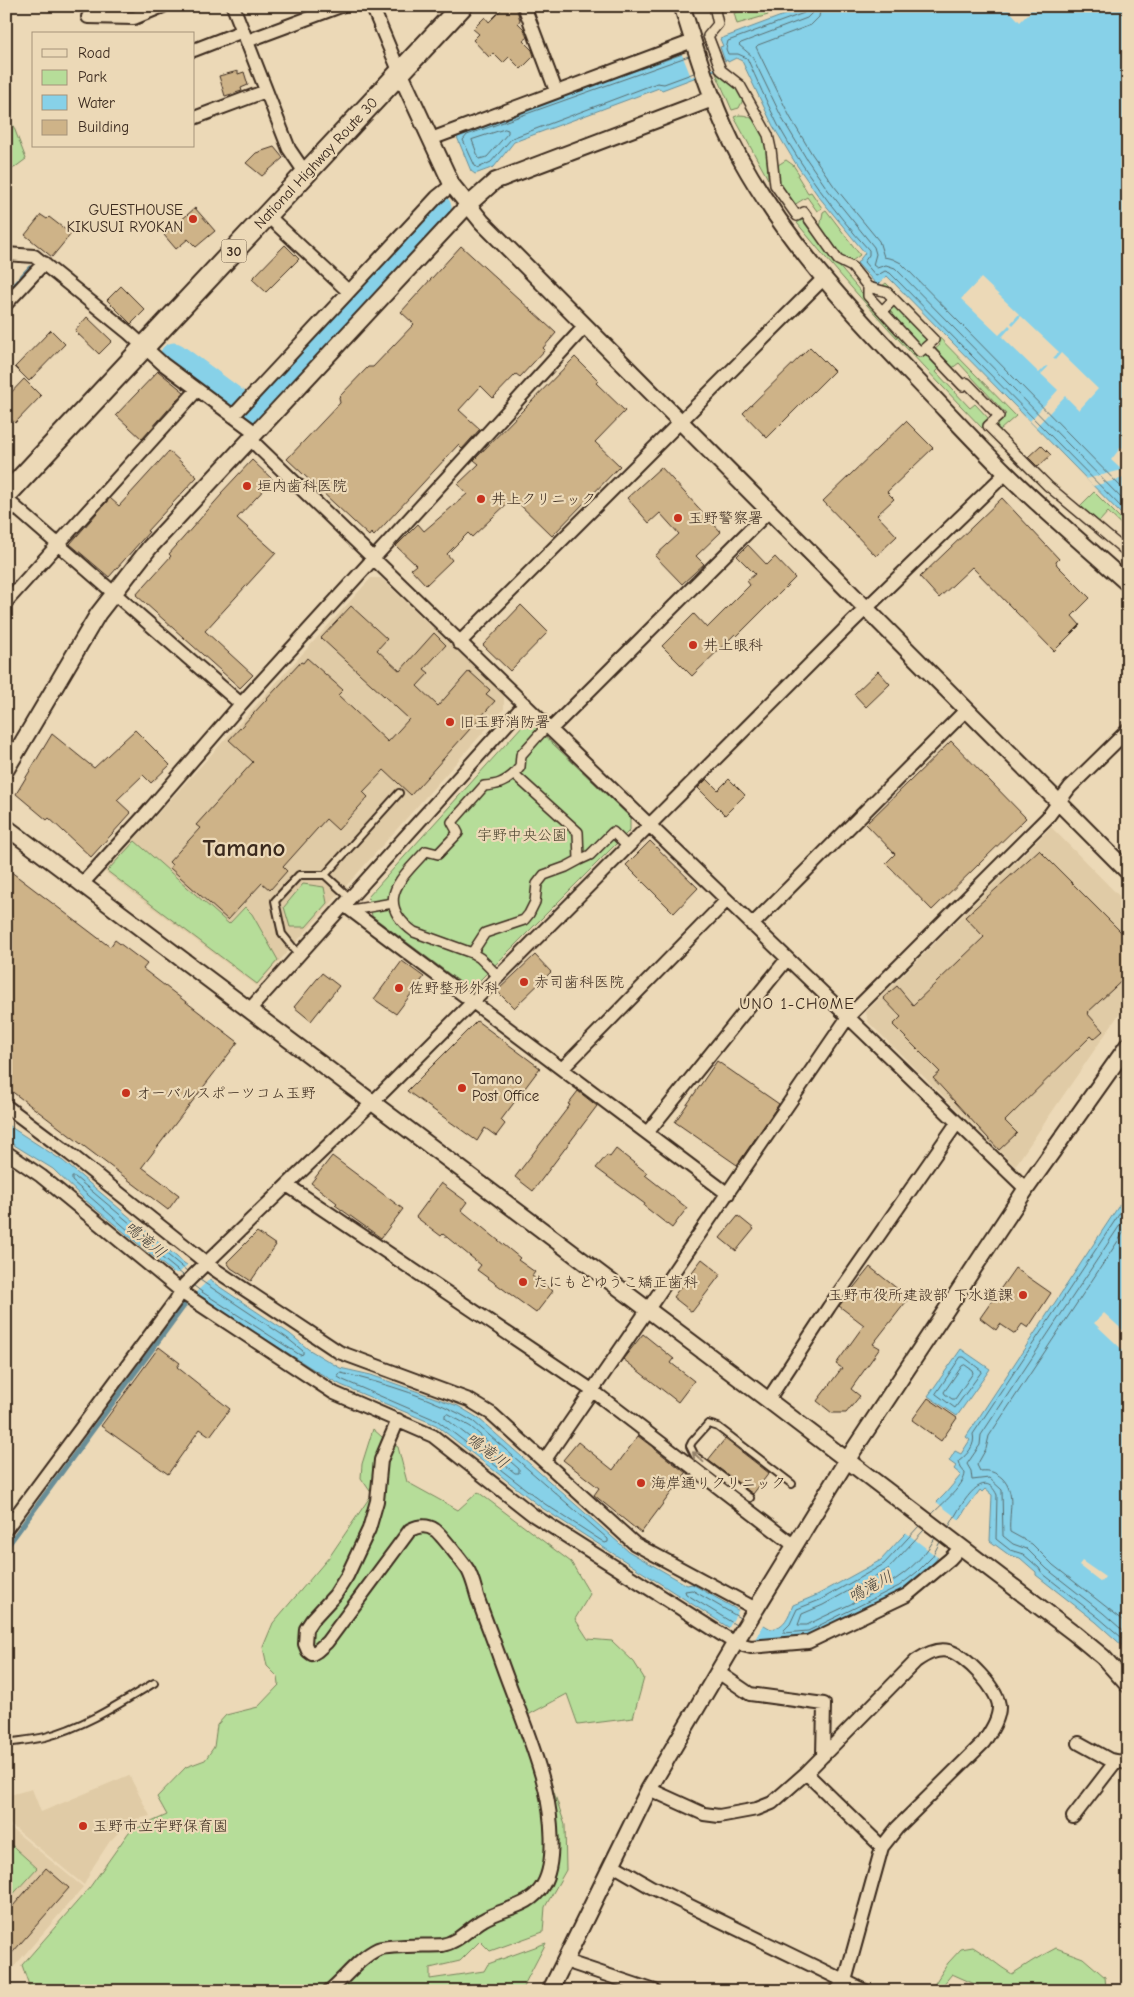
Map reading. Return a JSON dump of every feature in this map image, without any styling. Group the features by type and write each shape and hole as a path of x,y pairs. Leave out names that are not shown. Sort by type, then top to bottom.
{"highway":[{"name":"National Highway Route 30","path":"6,495 462,6"}],"street":[{"path":"88,17 134,18 162,6"},
{"path":"233,6 289,150 306,174"},
{"path":"195,50 341,6"},
{"path":"372,6 400,73 452,185 467,206 1128,872"},
{"path":"524,6 556,91"},
{"path":"682,6 704,72 735,149 757,188 794,242 852,313 1006,473 1128,584"},
{"path":"714,6 718,24 708,36 721,70 740,86 768,135 774,185 797,216 804,212 838,260 852,267 868,287 888,292 934,340 920,352 868,296 868,287"},
{"path":"431,139 556,91 694,44"},
{"path":"195,118 266,91"},
{"path":"6,770 98,614 113,592 150,547 467,206 495,181 714,98"},
{"path":"239,410 436,197 452,185"},
{"path":"267,216 348,291"},
{"path":"6,254 34,256 163,364 197,390 239,410 253,437 373,559 1026,1189"},
{"path":"6,304 44,264"},
{"path":"460,643 823,279"},
{"path":"882,311 894,299"},
{"path":"81,884 145,815 241,704 585,326"},
{"path":"926,347 963,386 967,383 999,416 988,426 1048,486 1128,553"},
{"path":"6,602 197,390"},
{"path":"6,1529 183,1288 206,1262 373,1102 866,609 1006,473"},
{"path":"6,499 241,704"},
{"path":"498,976 472,952 414,932 399,920 394,911 393,903 396,886 426,851 438,854 458,833 452,822 484,786 497,786 514,774 520,767 521,755 769,511"},
{"path":"250,1009 348,904 525,704"},
{"path":"752,925 966,710"},
{"path":"544,1461 848,1018 1047,818 1070,787 1128,730"},
{"path":"514,774 578,832 579,860"},
{"path":"6,826 1074,1633 1103,1657 1128,1685"},
{"path":"472,952 485,933 524,920 535,902 536,884 544,875 590,856 613,832 628,846"},
{"path":"562,1069 727,900"},
{"path":"348,904 393,903"},
{"path":"348,904 472,1001 728,1194"},
{"path":"647,1133 787,959"},
{"path":"550,1991 650,1789 737,1640 847,1460 1026,1189 1128,1045"},
{"path":"6,1106 78,1160 206,1262 340,1352 470,1400 492,1414 635,1544 755,1612"},
{"path":"768,1400 829,1307 957,1123"},
{"path":"6,1152 41,1176 183,1288 334,1393 433,1436 533,1515 751,1647 808,1642 907,1594 950,1559 956,1543"},
{"path":"287,1184 592,1391 795,1546"},
{"path":"329,1991 362,1960 379,1948 444,1944 459,1938 485,1918 521,1905 535,1896 544,1883 550,1864 551,1832 545,1789 530,1736 468,1572 440,1534 427,1526 410,1530 327,1642 312,1654 308,1651 305,1644 306,1629 335,1595 347,1576 369,1529 377,1501 381,1460 398,1420"},
{"path":"650,1789 704,1814 719,1816 757,1809 772,1803 806,1773 916,1661 927,1654 937,1651 949,1651 961,1657 984,1678 994,1691 999,1705 998,1716 984,1742 896,1828 882,1847 845,1981 836,1991"},
{"path":"718,1672 750,1694 824,1704 823,1756"},
{"path":"1078,1743 1110,1760 1122,1762"},
{"path":"1073,1817 1122,1762"},
{"path":"806,1773 882,1847"},
{"path":"613,1865 651,1887 865,1991"},
{"path":"565,1961 655,1991"}],"lane":[{"path":"299,955 282,934 275,901 299,875 325,875 399,793"},
{"path":"325,875 348,904"},
{"path":"750,1498 691,1451 692,1442 708,1424 718,1427 792,1484"},
{"path":"6,1743 46,1736 79,1724 154,1683"}],"shaded area":[{"path":"371,578 381,578 504,696 504,709 257,986 105,872"},
{"path":"1051,827 1128,905 1128,1001 1015,1166 868,1022 866,1012"},
{"path":"129,1775 150,1816 134,1820 110,1841 84,1885 6,1821 6,1796 32,1789 41,1812"},
{"path":"6,1824 83,1887 6,1976"}],"green space":[{"path":"755,6 766,6 768,15 737,24 734,13 755,8"},
{"path":"718,70 724,79 738,90 744,98 739,108 732,110 715,71"},
{"path":"739,115 749,117 761,129 766,149 768,179 734,117"},
{"path":"6,122 13,125 26,159 10,171 6,171"},
{"path":"786,160 793,165 808,193 811,192 822,208 817,211 807,197 794,205 778,181 778,165"},
{"path":"826,210 860,255 852,261 841,257 820,228 823,212"},
{"path":"802,220 859,290 905,340 921,357 927,352 941,367 936,372 970,408 975,404 990,420 982,428 841,276 797,223"},
{"path":"886,283 1016,416 1000,430 995,424 1006,414 959,363 951,369 934,350 940,345 890,290 882,286"},
{"path":"895,303 928,339 919,347 886,311"},
{"path":"1094,492 1128,526 1128,531 1108,512 1099,522 1080,506"},
{"name":"宇野中央公園","path":"523,725 534,726 630,817 630,830 473,987 464,985 372,916 368,897"},
{"path":"135,841 229,924 245,907 252,914 278,960 257,984 107,871"},
{"path":"303,884 324,887 327,903 306,927 290,927 284,907"},
{"path":"373,1429 398,1447 407,1482 458,1510 478,1492 571,1562 590,1594 575,1619 588,1639 612,1641 634,1662 644,1678 633,1718 578,1725 567,1694 528,1715 565,1825 566,1870 545,1907 543,1932 490,1951 480,1941 460,1961 430,1968 430,1979 484,1971 488,1964 546,1943 521,1991 31,1991 22,1965 90,1887 129,1832 167,1815 157,1797 186,1767 205,1760 214,1747 217,1725 226,1715 258,1707 279,1685 278,1677 267,1666 263,1647 273,1623 330,1556 372,1494 361,1478 362,1464"},
{"path":"6,1840 37,1868 6,1902"},
{"path":"973,1947 1012,1974 1056,1948 1083,1958 1105,1977 1106,1988 1103,1991 981,1991 979,1986 952,1974 938,1991 930,1991 948,1963 961,1949"}],"water":[{"path":"808,6 1128,6 1128,521 887,276 877,285 857,263 865,253 819,197 796,164 773,126 742,61 736,58 728,62 727,60 725,61 720,47 723,46 720,39"},
{"path":"713,41 723,67 662,90 659,88 514,142 494,167 475,174 471,171 457,137 463,131 680,55"},
{"name":"鳴滝川","path":"6,1124 63,1161 184,1263 290,1334 308,1349 340,1368 371,1375 458,1406 478,1418 628,1551 687,1585 692,1584 771,1629 783,1624 793,1605 817,1595 881,1560 961,1475 954,1469 956,1466 949,1461 955,1451 961,1454 970,1440 966,1437 1128,1192 1128,1647 1125,1648 1096,1622 1036,1575 1036,1572 1020,1558 1009,1555 990,1541 992,1495 985,1489 982,1492 980,1490 965,1510 936,1560 920,1576 901,1590 810,1636 753,1643 542,1508 436,1425 341,1385 198,1296 171,1271 85,1200 53,1169 6,1140"},
{"path":"961,1349 990,1369 957,1416 928,1396"}],"pier":[{"path":"1005,6 1027,6 1031,11 1020,22"},
{"path":"706,43 715,68 691,77 681,52"},
{"path":"981,278 1019,314 1011,323 1013,325 1021,316 1059,352 1053,358 1055,360 1061,353 1098,389 1079,410 1065,396 1036,427 1030,421 1058,390 1041,374 1048,367 1046,366 1039,373 1002,337 1011,327 1009,325 999,335 961,299"},
{"path":"1121,447 1128,452 1128,477 1093,486 1086,479 1122,470 1111,460"},
{"path":"188,1264 210,1279 194,1294 172,1273 179,1273"},
{"path":"1104,1313 1128,1335 1128,1355 1094,1323"},
{"path":"935,1501 961,1521 940,1559 904,1531"},
{"path":"1082,1561 1105,1577 1101,1582 1079,1565"},
{"path":"739,1609 765,1623 752,1644 728,1629"}],"building":[{"path":"505,6 513,6 517,10 520,20 518,23 524,29 527,38 523,41 532,50 534,56 521,69 509,57 503,63 493,53 489,57 473,40 479,34 473,29 485,17 489,22"},
{"path":"238,71 238,74 244,72 248,85 241,88 242,91 225,96 219,76"},
{"path":"274,147 283,158 262,176 246,163 256,153"},
{"name":"GUESTHOUSE KIKUSUI RYOKAN","path":"195,208 215,231 196,247 188,239 176,249 164,235"},
{"path":"41,215 47,219 49,217 71,234 52,257 25,235"},
{"path":"285,245 299,259 266,292 252,279"},
{"path":"461,246 556,333 543,348 545,350 520,377 516,374 493,398 481,386 459,410 480,429 462,449 458,445 374,536 371,533 369,536 287,459 340,403 339,397 368,367 373,367 414,324 401,312"},
{"path":"121,286 145,310 131,324 107,300"},
{"path":"87,317 112,341 99,354 75,331"},
{"path":"51,330 65,344 29,381 15,367"},
{"path":"810,347 834,371 767,438 743,413"},
{"path":"575,357 599,381 596,383 625,411 595,442 620,466 552,536 513,498 472,537 468,533 447,554 452,560 426,585 411,569 416,565 396,546 418,524 424,531 467,494 458,484 479,464 474,460"},
{"path":"158,371 184,392 142,439 116,415"},
{"path":"24,379 41,396 15,423 6,414 6,398"},
{"path":"906,421 933,448 887,492 894,499 877,515 897,536 876,556 823,501"},
{"path":"1041,445 1051,455 1038,467 1028,457"},
{"path":"169,451 197,477 147,531 149,532 109,577 70,544 110,498 119,506"},
{"path":"252,460 273,480 237,518 276,553 205,631 253,675 240,688 136,595 171,556 169,554 221,493"},
{"path":"661,467 721,532 696,556 704,564 682,584 655,556 679,534 660,513 649,523 627,498"},
{"path":"1002,498 1059,559 1056,562 1057,565 1090,598 1072,616 1080,625 1054,651 972,567 939,598 920,577"},
{"path":"748,545 767,565 775,557 795,578 737,636 735,634 692,676 662,646 694,614 707,628 750,585 747,581 755,574 737,556"},
{"path":"521,605 548,632 510,671 483,645"},
{"path":"351,606 387,639 377,650 400,671 434,633 446,645 424,669 429,673 417,686 438,706 469,671 490,690 486,694 495,701 411,795 384,770 363,792 368,797 338,830 326,819 283,867 287,871 270,890 262,883 228,920 170,868 172,865 169,862 200,828 196,825 253,762 229,740 301,662 303,663 307,658 343,690 338,695 388,742 409,719 321,638"},
{"path":"878,671 890,684 866,707 854,694"},
{"path":"135,730 170,765 151,783 143,775 117,800 131,813 91,857 49,818 47,820 16,794 52,734 94,768"},
{"path":"951,741 1026,818 932,910 886,863 895,854 866,824"},
{"path":"707,779 718,790 729,779 745,795 725,815 698,788"},
{"path":"650,841 698,888 674,913 626,865"},
{"path":"1039,850 1128,939 1128,975 1087,1013 1103,1031 1094,1039 1091,1036 1005,1121 1017,1133 999,1150 933,1078 940,1072 893,1025 901,1017 883,998 897,986 913,1005 984,937 965,917"},
{"path":"6,868 110,947 115,940 147,964 143,969 238,1042 142,1167 179,1195 168,1210 6,1087"},
{"name":"赤司歯科医院","path":"535,955 551,972 514,1008 497,991"},
{"name":"佐野整形外科","path":"402,961 424,977 396,1014 374,999"},
{"path":"322,973 339,986 311,1021 294,1007"},
{"path":"477,1021 540,1068 501,1120 505,1124 496,1136 485,1128 477,1141 407,1091"},
{"path":"717,1061 779,1104 737,1165 675,1122"},
{"path":"578,1091 597,1106 533,1191 515,1177 570,1105 568,1104"},
{"path":"616,1149 687,1208 672,1228 644,1206 645,1204 596,1168 607,1155 610,1157"},
{"path":"332,1156 403,1209 381,1238 335,1205 337,1203 311,1183"},
{"path":"441,1183 467,1202 461,1210 520,1258 518,1260 535,1272 532,1276 553,1291 536,1313 477,1270 481,1265 443,1234 441,1236 416,1217"},
{"path":"738,1216 754,1229 736,1251 720,1238"},
{"path":"257,1232 276,1245 251,1281 231,1268 227,1262"},
{"path":"702,1259 721,1274 692,1312 673,1297"},
{"path":"870,1267 909,1298 873,1344 880,1348 851,1389 860,1396 846,1413 832,1413 817,1401 842,1368 836,1364 864,1325 839,1306"},
{"name":"玉野市役所建設部 下水道課","path":"1015,1268 1051,1293 1028,1328 1022,1324 1015,1334 1000,1324 996,1330 980,1318"},
{"path":"643,1334 674,1359 671,1363 694,1381 678,1402 623,1359"},
{"path":"159,1347 180,1363 177,1367 230,1409 210,1436 200,1429 168,1474 101,1426"},
{"path":"928,1398 957,1418 941,1441 912,1420"},
{"name":"海岸通りクリニック","path":"638,1436 686,1473 641,1533 594,1495 599,1488 563,1460 578,1442 613,1470"},
{"path":"725,1439 769,1473 753,1494 708,1460"},
{"path":"46,1868 69,1888 6,1960 6,1914"}],"waterway":[{"path":"174,357 251,414 437,208"},
{"path":"6,294 30,268"},
{"path":"6,1548 184,1306"}],"place":[{"name":"GUESTHOUSE KIKUSUI RYOKAN","path":"193,219"},
{"name":"垣内歯科医院","path":"247,486"},
{"name":"井上クリニック","path":"481,499"},
{"name":"玉野警察署","path":"678,518"},
{"name":"井上眼科","path":"693,645"},
{"name":"旧玉野消防署","path":"450,722"},
{"name":"赤司歯科医院","path":"524,982"},
{"name":"佐野整形外科","path":"399,988"},
{"name":"Tamano Post Office","path":"462,1088"},
{"name":"オーバルスポーツコム玉野","path":"126,1093"},
{"name":"たにもとゆうこ矯正歯科","path":"523,1282"},
{"name":"玉野市役所建設部 下水道課","path":"1023,1295"},
{"name":"海岸通りクリニック","path":"641,1483"},
{"name":"玉野市立宇野保育園","path":"83,1826"}],"district":[{"name":"Tamano","path":"244,847"},
{"name":"UNO 1-CHOME","path":"797,1003"}]}
